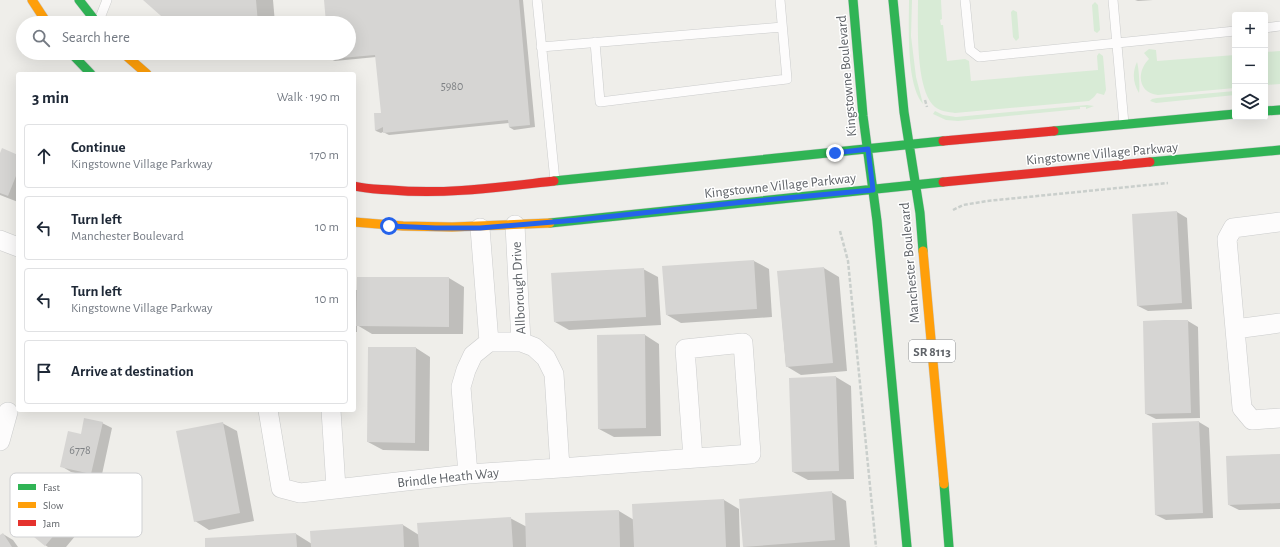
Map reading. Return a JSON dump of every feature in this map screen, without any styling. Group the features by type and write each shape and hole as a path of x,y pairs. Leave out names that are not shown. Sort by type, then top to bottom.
{"street":[{"path":"32,0 43,16"},
{"path":"79,0 92,16"},
{"name":"Kingstowne Boulevard","path":"853,0 862,116 868,149"},
{"name":"SR 8113","path":"893,0 903,104 909,144"},
{"path":"78,60 89,72"},
{"path":"131,60 145,72"},
{"path":"1268,111 1280,110"},
{"name":"Kingstowne Village Parkway","path":"356,186 409,192 455,192 909,144 1232,114"},
{"name":"Manchester Boulevard","path":"909,144 920,213 949,547"},
{"name":"Manchester Boulevard","path":"868,149 907,547"},
{"name":"Kingstowne Village Parkway","path":"356,222 397,227 480,228 577,220 744,202 1280,150"},
{"path":"1280,222 1233,228 1227,239 1242,408 1252,420 1280,418"},
{"name":"Allborough Drive","path":"489,342 521,342 515,225"},
{"path":"468,474 461,387 466,370 473,355 489,342 480,228"},
{"path":"0,240 16,246"},
{"path":"1235,329 1280,323"},
{"path":"521,342 534,347 546,358 554,374 560,468"},
{"name":"Brindle Heath Way","path":"268,412 281,488 300,492 468,474 751,454 743,342 685,349 693,458"},
{"path":"0,441 8,412"},
{"path":"331,412 336,488"}],"lane":[{"path":"101,16 107,0"},
{"path":"537,0 555,181"},
{"path":"595,42 600,102 787,79 780,0"},
{"path":"965,0 970,50 979,57 1232,31"},
{"path":"1113,0 1124,124"},
{"path":"1268,28 1280,26"},
{"path":"541,47 782,27"}],"path":[{"path":"953,210 963,205 1175,182"},
{"path":"840,231 848,261 876,547"}],"green space":[{"path":"909,0 912,0 911,36 916,77 923,104 918,95 911,69"},
{"path":"918,0 941,0 942,19 940,20 941,25 943,25 947,61 965,59 969,61 971,81 1098,70 1097,56 1099,53 1103,56 1106,90 1104,95 1097,93 1089,101 955,113 944,111 935,107 929,99 924,87 921,72 918,40"},
{"path":"1095,2 1098,5 1100,30 1097,33 1094,31 1092,5"},
{"path":"1013,10 1017,12 1019,38 1016,41 1013,37 1011,12"},
{"path":"1149,49 1156,50 1157,61 1232,55 1232,88 1158,95 1151,93 1146,90 1141,81 1142,70 1149,59 1144,53"},
{"path":"1280,51 1280,84 1268,85 1268,52"},
{"path":"1137,62 1139,93 1135,85 1134,78 1134,70"},
{"path":"1232,91 1232,95 1156,103 1150,101 1157,98"},
{"path":"1087,105 1094,106 1086,109 1086,107 1080,107 1080,109 958,121 946,120 933,114 935,111 943,115 956,117"}],"building":[{"path":"143,0 256,0 257,16 161,16"},
{"path":"324,0 519,0 530,125 509,127 508,120 383,133 383,127 375,131 374,113 381,113 375,55 356,57 356,16 325,16"},
{"path":"2,148 16,154 16,176 8,196 0,193 0,153"},
{"path":"1177,211 1182,303 1137,306 1132,214"},
{"path":"754,260 757,309 666,315 662,266"},
{"path":"824,267 833,363 786,367 777,271"},
{"path":"644,268 646,317 554,322 551,273"},
{"path":"357,277 449,277 449,327 356,326"},
{"path":"1188,320 1191,413 1145,414 1143,321"},
{"path":"645,334 646,428 598,429 597,335"},
{"path":"368,347 416,347 415,443 367,442"},
{"path":"836,376 839,471 792,472 789,378"},
{"path":"84,418 103,422 91,473 60,467 68,431 81,434"},
{"path":"1199,421 1203,513 1155,515 1152,423"},
{"path":"223,422 240,513 194,522 176,431"},
{"path":"1280,454 1280,503 1228,505 1226,456"},
{"path":"832,491 835,540 743,547 739,499"},
{"path":"724,499 726,547 634,547 632,504"},
{"path":"619,510 620,547 526,547 525,513"},
{"path":"511,517 513,547 419,547 417,523"},
{"path":"403,524 404,547 311,547 310,531"},
{"path":"3,533 12,547 0,547 0,535"},
{"path":"296,533 297,547 205,547 205,538"},
{"path":"34,537 53,537 45,546"}],"traffic: fast":[{"path":"79,0 92,16"},
{"path":"853,0 863,116 877,221 907,547"},
{"path":"893,0 904,112 920,213 923,251"},
{"path":"78,60 89,72"},
{"path":"1268,111 1280,110"},
{"path":"1054,131 1232,114"},
{"path":"554,181 943,141"},
{"path":"1150,162 1280,150"},
{"path":"550,223 943,182"},
{"path":"944,484 949,547"}],"traffic: slow":[{"path":"32,0 42,16"},
{"path":"131,60 145,72"},
{"path":"356,222 403,226 452,227 550,223"},
{"path":"923,251 944,484"}],"traffic: jam":[{"path":"943,141 1054,131"},
{"path":"943,182 1150,162"},
{"path":"356,186 432,192 472,190 554,181"}],"route":[{"path":"389,226 480,228 577,220 873,190 868,149 835,153"}]}
